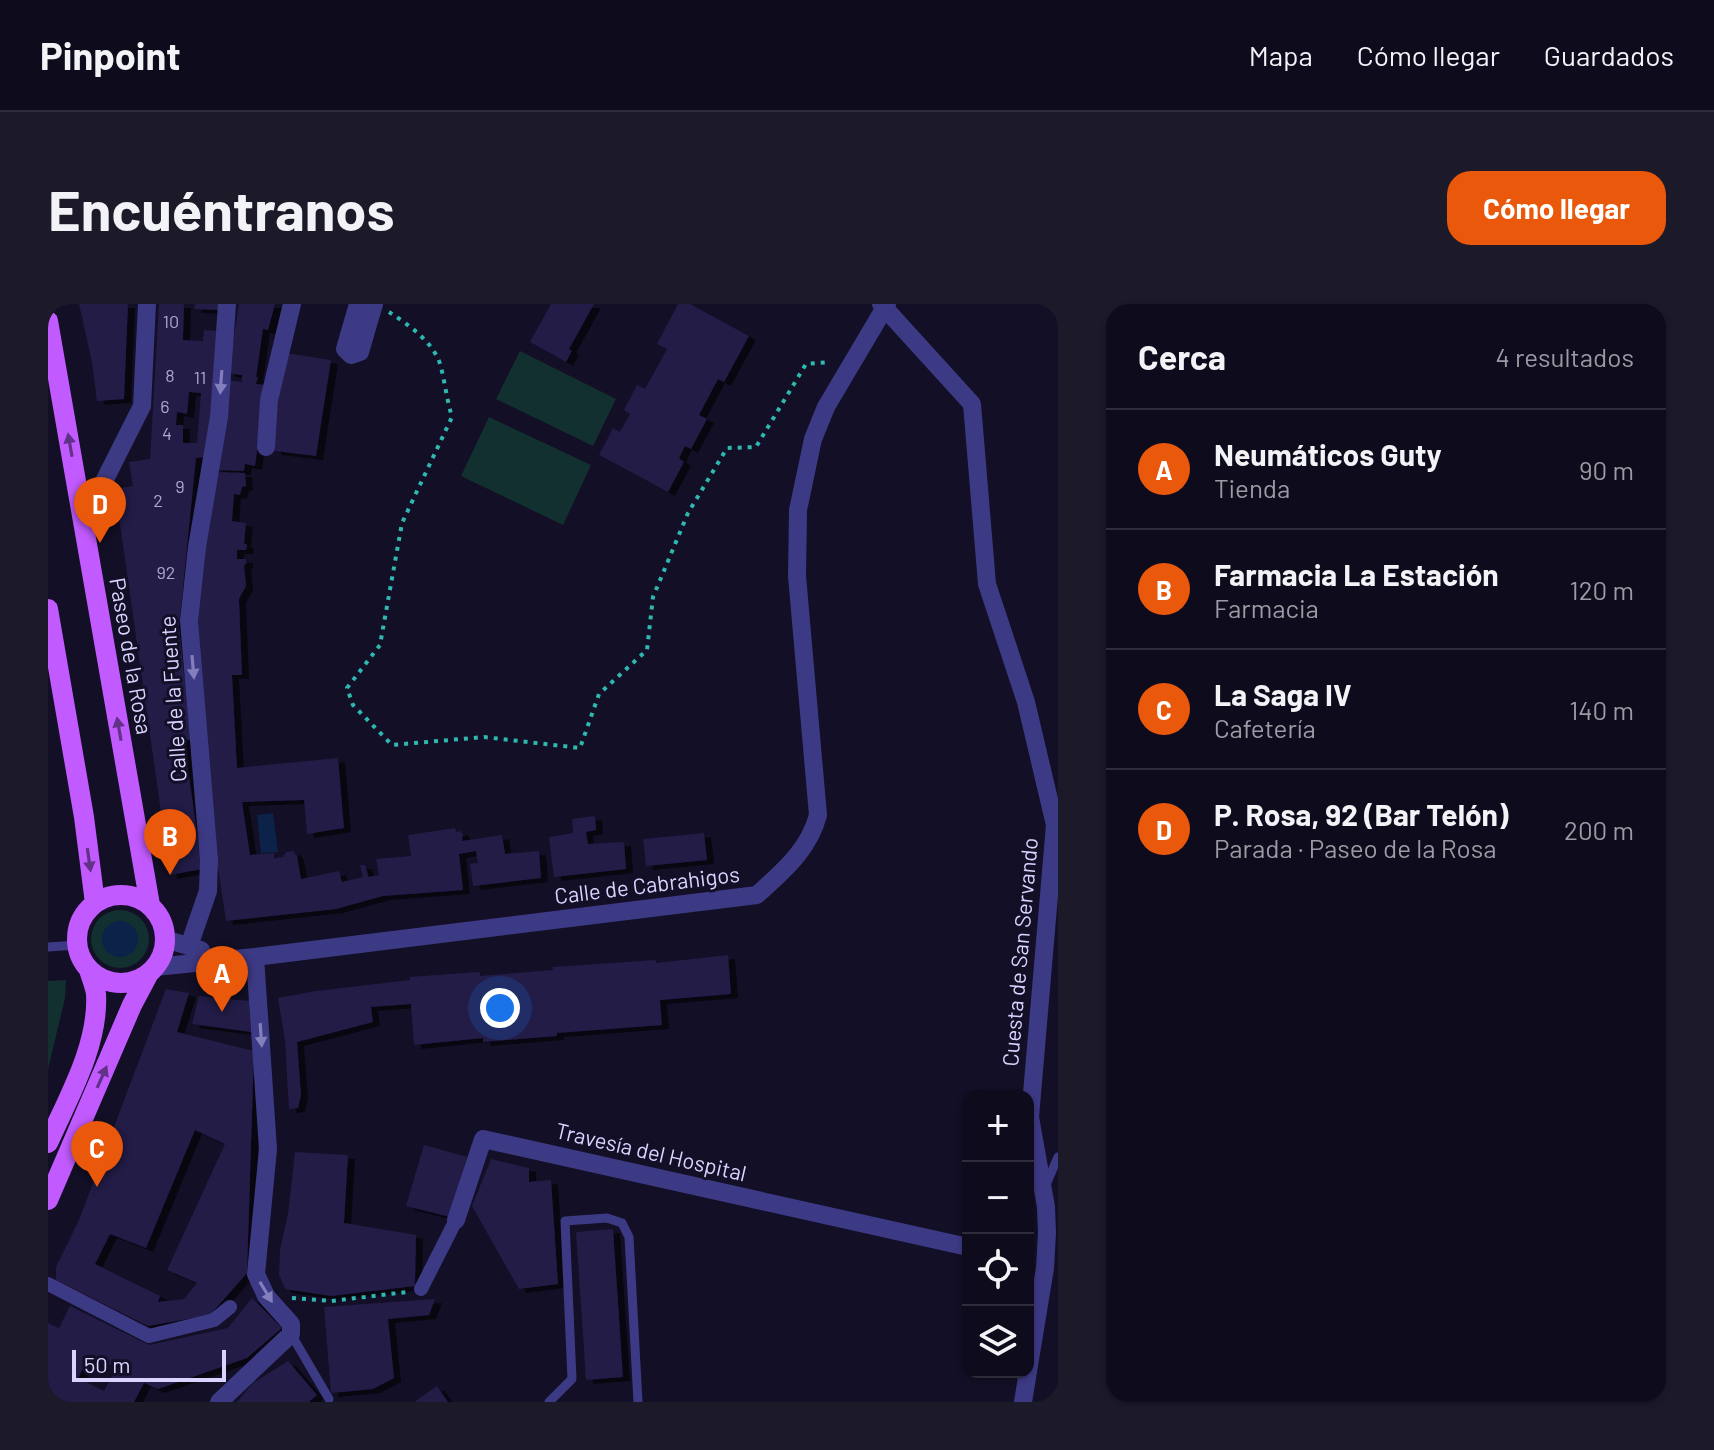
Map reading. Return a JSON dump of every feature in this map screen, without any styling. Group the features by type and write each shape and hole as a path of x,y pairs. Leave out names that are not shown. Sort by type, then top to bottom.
{"main road":[{"name":"Paseo de la Rosa","path":"48,321 150,905 163,926 165,939"},
{"path":"48,609 84,817 95,903"},
{"path":"48,1143 87,1047 94,1020 96,993 77,945 79,923 95,903 108,896 123,894 150,905"},
{"path":"48,1200 132,1005 164,949 165,939"},
{"path":"89,970 112,983 138,980 152,970"}],"street":[{"path":"84,521 142,406 147,304"},
{"name":"Calle de la Fuente","path":"189,946 208,891 209,860 189,621 197,547 219,417 227,304"},
{"path":"266,447 269,400 292,304"},
{"path":"358,304 345,349 351,355 360,352 376,304"},
{"name":"Calle de Cabrahigos","path":"152,970 757,895 788,866 813,835 818,815 797,576 798,510 813,439 826,407 884,305"},
{"name":"Cuesta de San Servando","path":"884,305 972,404 987,584 1026,702 1055,825 1030,1117 1034,1162"},
{"path":"165,939 234,959"},
{"path":"219,1402 291,1334 291,1324 266,1296 256,1274 268,1149 255,957"},
{"name":"Travesía del Hospital","path":"421,1289 456,1220 483,1139 962,1246"},
{"name":"Cuesta de San Servando","path":"1023,1402 1037,1265 1047,1233 1044,1191 1034,1168"},
{"path":"48,1284 149,1336 214,1320 230,1307"}],"lane":[{"path":"48,947 77,945"},
{"path":"1044,1191 1058,1157"},
{"path":"549,1402 572,1379 565,1221 607,1218 622,1223 629,1237 638,1402"},
{"path":"291,1334 329,1399"}],"path":[{"path":"376,304 418,331 440,364 452,417 402,523 380,645 347,688 353,705 392,745 484,737 580,748 599,694 647,650 653,597 688,513 727,448 756,447 806,364 852,361"},
{"path":"266,1296 331,1301 421,1289"}],"green space":[{"path":"520,351 616,399 593,446 496,399"},
{"path":"489,417 591,465 563,525 461,476"},
{"path":"120,910 131,912 140,919 147,928 147,950 140,959 131,966 120,968 109,966 100,959 93,950 91,939 93,928 100,919 109,912"},
{"path":"66,980 65,998 48,1069 48,981"}],"water":[{"path":"273,813 278,852 261,853 257,815"},
{"path":"120,921 133,926 138,939 133,952 120,957 107,952 102,939 107,926"}],"building":[{"path":"79,304 128,304 124,399 97,401"},
{"path":"159,304 184,304 183,340 203,341 204,330 218,331 218,341 206,457 196,458 179,627 191,740 184,740 202,869 170,875 115,489 133,486 129,462 150,459","holes":["189,392 201,393 197,443 183,443 183,425 176,425 177,412 187,414"]},
{"path":"195,304 219,304 218,310 194,309"},
{"path":"239,304 275,304 268,330 263,329 256,377 256,384 266,385 255,466 245,464 244,471 215,470 228,380 242,382 242,375 228,373"},
{"path":"551,304 594,304 569,349 572,351 566,362 530,342"},
{"path":"678,304 690,304 749,336 724,382 718,379 699,415 707,419 691,449 685,446 679,458 684,462 668,492 599,455 613,428 620,432 630,414 624,410 637,385 645,389 667,349 657,344"},
{"path":"285,353 331,360 316,456 275,451 272,445"},
{"path":"216,472 245,473 246,486 242,487 240,495 234,494 232,521 246,523 244,544 247,544 246,550 237,550 237,559 246,559 246,586 239,599 242,675 232,675 237,768 338,758 344,828 307,834 304,800 242,802 250,855 274,853 274,858 293,851 297,856 301,879 339,871 342,882 363,877 360,865 365,865 368,877 379,875 376,859 411,856 408,835 455,828 456,832 463,834 462,841 502,835 505,854 539,851 541,878 473,886 470,864 478,863 476,851 459,854 463,890 383,896 336,909 226,921 208,800 197,601"},
{"path":"595,816 596,830 586,832 588,844 624,842 626,869 554,877 549,837 573,833 572,819"},
{"path":"704,833 707,860 646,866 643,839"},
{"path":"728,955 731,994 660,1000 662,1025 483,1042 483,1038 414,1045 411,1004 371,1007 373,1022 297,1042 301,1095 298,1108 289,1109 285,1041 278,998 410,980 409,977 480,972 480,976 553,970 552,967 656,960 656,963"},
{"path":"166,989 189,993 177,1032 254,1051 247,1273 210,1315 148,1326 56,1280 56,1267 79,1220","holes":["195,1130 225,1144 167,1270 197,1283 184,1299 158,1302 160,1296 95,1264 110,1234 146,1248"]},
{"path":"199,996 249,1001 251,1032 192,1024"},
{"path":"424,1145 467,1157 450,1217 406,1206"},
{"path":"295,1152 348,1155 344,1223 416,1235 415,1286 331,1296 285,1289 279,1275 280,1250 288,1214"},
{"path":"491,1159 529,1168 529,1182 551,1180 558,1284 519,1289 472,1206"},
{"path":"613,1229 623,1377 586,1380 576,1232"},
{"path":"252,1298 282,1328 247,1358 158,1389 144,1383 134,1402 48,1402 48,1323 59,1328 70,1306 149,1345 228,1328","holes":["91,1354 116,1368 104,1391 78,1378"]},
{"path":"435,1299 429,1315 388,1319 394,1378 373,1389 331,1393 324,1307"},
{"path":"288,1361 317,1395 309,1402 237,1402 253,1383"},
{"path":"437,1386 448,1402 414,1402"}],"place":[{"name":"P. Rosa, 92 (Bar Telón)","path":"100,543"},
{"name":"Farmacia La Estación","path":"170,875"},
{"name":"Neumáticos Guty","path":"222,1012"},
{"name":"La Saga IV","path":"97,1187"}]}
